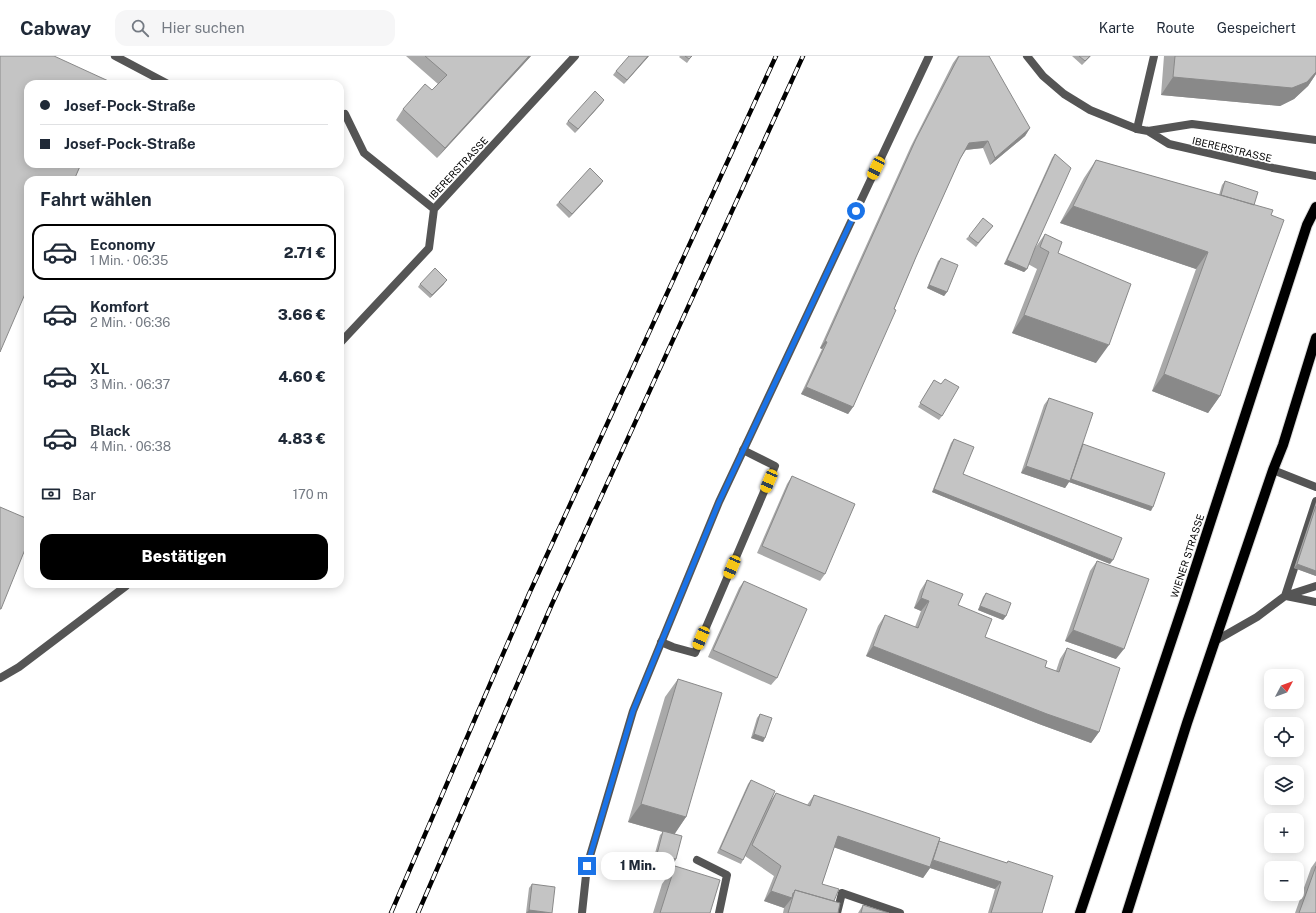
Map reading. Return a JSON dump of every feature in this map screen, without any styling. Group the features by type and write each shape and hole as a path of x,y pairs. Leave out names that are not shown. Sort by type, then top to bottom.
{"main road":[{"name":"WIENER STRASSE","path":"1080,913 1185,600 1307,225 1316,207"},
{"path":"1127,913 1215,641 1273,470 1283,445 1316,338"}],"street":[{"path":"115,56 160,80"},
{"name":"IBERERSTRASSE","path":"344,115 364,153 434,209 575,56"},
{"path":"582,913 587,866 633,711 719,502 929,56"},
{"name":"IBERERSTRASSE","path":"1027,56 1043,76 1064,94 1090,110 1137,129 1148,131 1192,124 1316,140"},
{"path":"1137,129 1154,56"},
{"name":"IBERERSTRASSE","path":"1148,131 1169,144 1273,168 1316,176"},
{"path":"344,339 429,248 434,209"},
{"path":"661,642 695,653 775,466 743,450"},
{"path":"1273,470 1316,487"},
{"path":"1285,596 1316,501"},
{"path":"1215,641 1257,617 1285,596 1316,586"},
{"path":"0,678 19,667 123,588"},
{"path":"1285,596 1316,602"},
{"path":"697,860 727,875 719,913"},
{"path":"838,913 842,893 900,913"}],"building":[{"path":"0,56 54,56 106,80 24,80 24,168 79,168 76,176 24,176 24,296 0,352"},
{"path":"425,56 529,56 445,148 403,109 425,84 432,90 447,75"},
{"path":"629,56 648,56 627,80 616,71"},
{"path":"685,56 692,56 689,59"},
{"path":"959,56 989,56 1030,128 995,158 988,141 969,143 960,159 916,257 894,309 896,310 853,407 806,387 827,342 825,341 916,139"},
{"path":"1079,56 1090,56 1085,61"},
{"path":"1175,56 1316,56 1316,72 1307,82 1292,88 1173,77"},
{"path":"595,91 604,100 578,129 568,121"},
{"path":"1055,154 1071,168 1027,269 1007,260"},
{"path":"1096,160 1273,210 1271,215 1284,220 1220,396 1164,374 1208,252 1073,206"},
{"path":"590,168 603,181 572,214 559,202"},
{"path":"1225,181 1258,192 1254,205 1221,195"},
{"path":"983,218 993,226 978,243 969,236"},
{"path":"1045,234 1062,242 1058,253 1131,284 1109,345 1024,315 1049,252 1040,247"},
{"path":"941,258 958,265 947,292 929,285"},
{"path":"435,268 447,280 432,295 420,284"},
{"path":"945,379 959,387 942,416 920,403 934,380 941,384"},
{"path":"1049,398 1093,413 1070,481 1026,466"},
{"path":"954,439 974,447 963,474 1122,538 1113,560 934,489"},
{"path":"1083,444 1165,473 1153,507 1071,479"},
{"path":"792,476 855,504 825,574 762,546"},
{"path":"1316,506 1316,571 1297,564"},
{"path":"0,507 24,517 24,552 0,609"},
{"path":"1097,561 1149,579 1124,649 1073,630"},
{"path":"927,580 963,594 958,605 992,619 985,637 1047,661 1045,667 1059,672 1067,648 1120,668 1099,732 1047,714 873,646 885,615 918,628 929,601 921,598"},
{"path":"744,581 807,609 777,678 713,650"},
{"path":"986,593 1011,603 1006,616 980,606"},
{"path":"678,679 722,693 686,817 641,804"},
{"path":"760,714 772,718 765,738 754,734"},
{"path":"751,780 775,791 743,860 720,849"},
{"path":"776,793 810,806 814,795 940,838 930,867 838,836 822,884 839,889 834,901 795,890 792,898 771,891 781,866 752,845"},
{"path":"663,831 682,836 676,859 657,854"},
{"path":"939,841 1053,876 1042,913 991,913 1001,882 933,860"},
{"path":"675,866 720,880 710,913 660,913"},
{"path":"1316,866 1316,913 1299,913"},
{"path":"532,884 555,887 552,913 529,910"},
{"path":"795,890 840,903 838,913 788,913"},
{"path":"863,905 889,913 861,913"}],"railway":[{"path":"391,913 529,594 776,56"},
{"path":"418,913 552,604 803,56"}],"route":[{"path":"587,866 633,711 719,502 856,211"}]}
